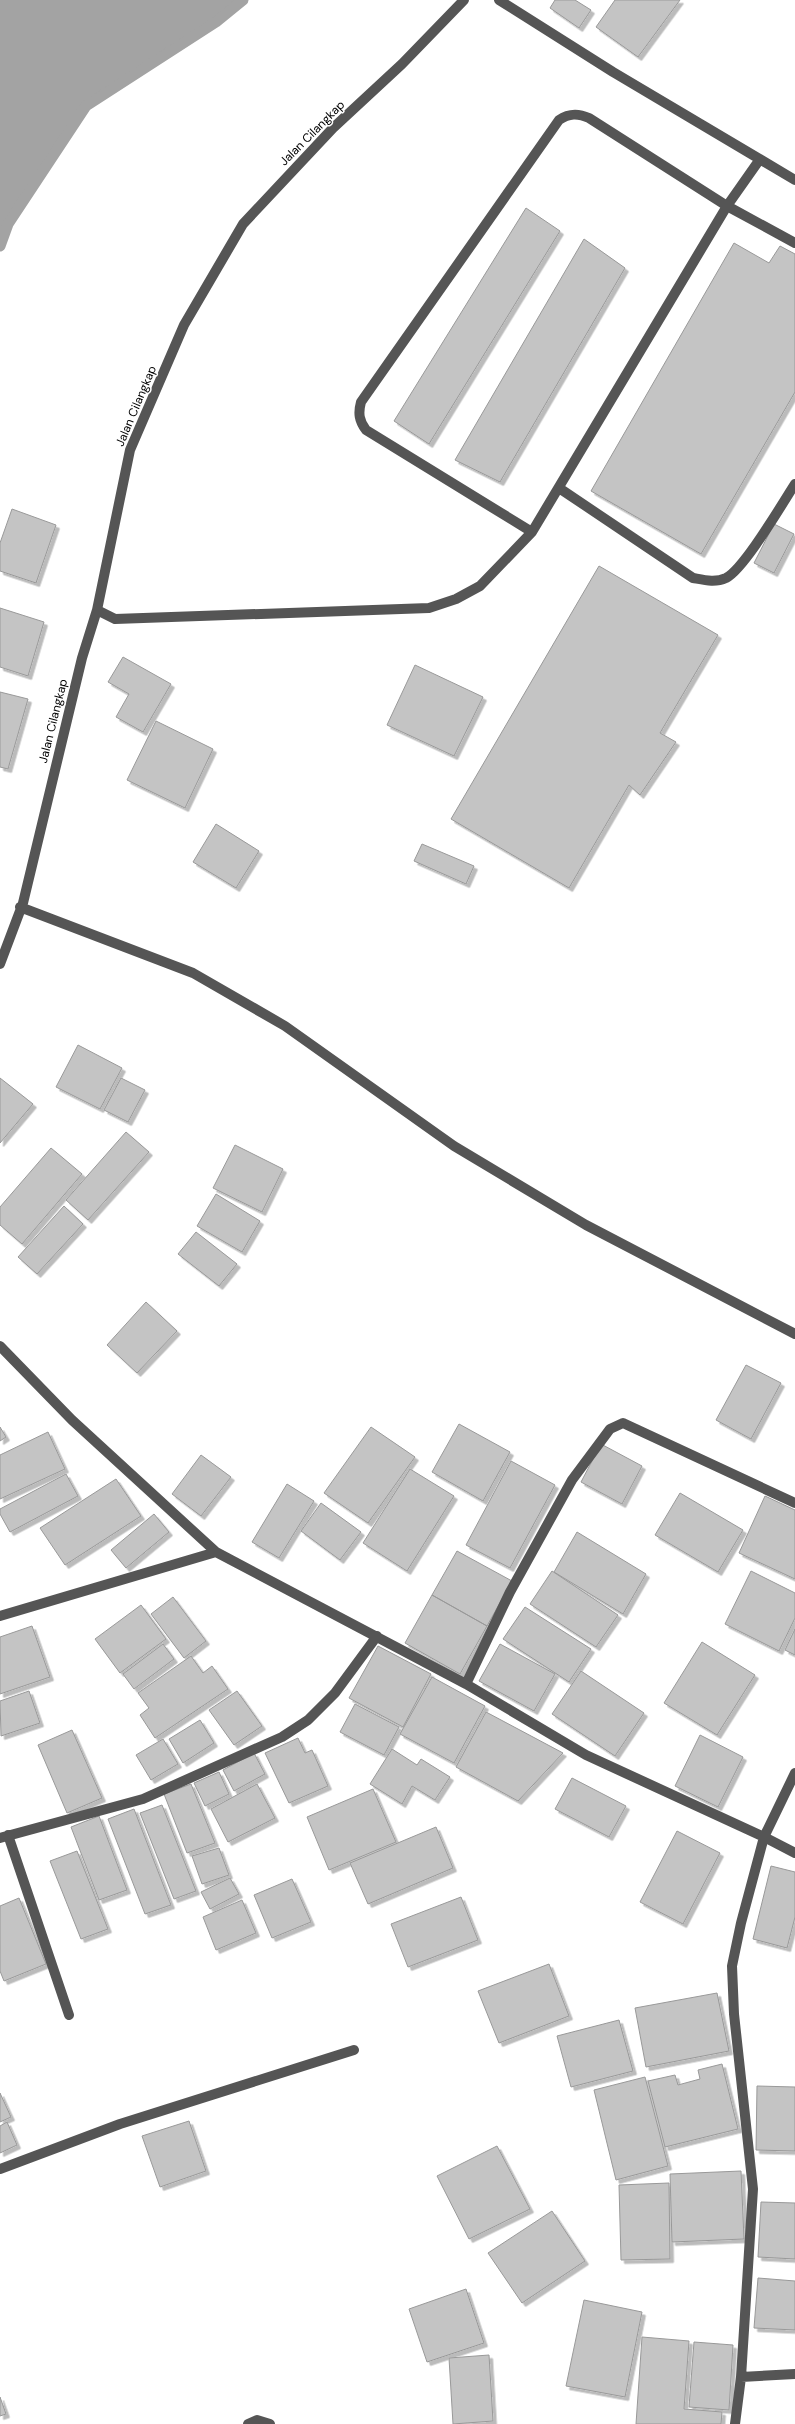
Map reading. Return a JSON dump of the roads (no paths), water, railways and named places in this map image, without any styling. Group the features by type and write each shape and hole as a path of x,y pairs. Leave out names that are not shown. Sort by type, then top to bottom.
{"street":[{"name":"Jalan Cilangkap","path":"0,964 20,907 82,658 97,610 130,450 184,325 243,224 333,128 402,64 464,0"},
{"path":"499,0 612,72 795,180"},
{"path":"532,532 366,430 362,424 358,411 362,402 559,120 566,116 576,114 589,118 727,206 795,243"},
{"path":"97,610 115,619 429,608 456,599 480,586 532,532 727,206 760,159"},
{"path":"559,488 693,578 708,581 727,578 748,556 795,484"},
{"path":"20,907 193,973 285,1026 454,1146 586,1225 795,1334"},
{"path":"0,1346 72,1420 216,1552 466,1684 586,1755 764,1837 795,1853"},
{"path":"466,1684 510,1592 572,1480 610,1429 623,1424 795,1503"},
{"path":"0,1616 216,1552"},
{"path":"69,2014 4,1837 143,1799 282,1737 308,1720 335,1693 376,1636"},
{"path":"735,2424 741,2377 752,2189 734,2014 732,1966 741,1923 764,1837 795,1773"},
{"path":"0,2169 120,2124 354,2050"},
{"path":"741,2377 795,2374"},
{"path":"248,2424 257,2420 270,2424"}],"waterway":[{"path":"0,246 8,224 86,106 216,22 243,0"}]}
